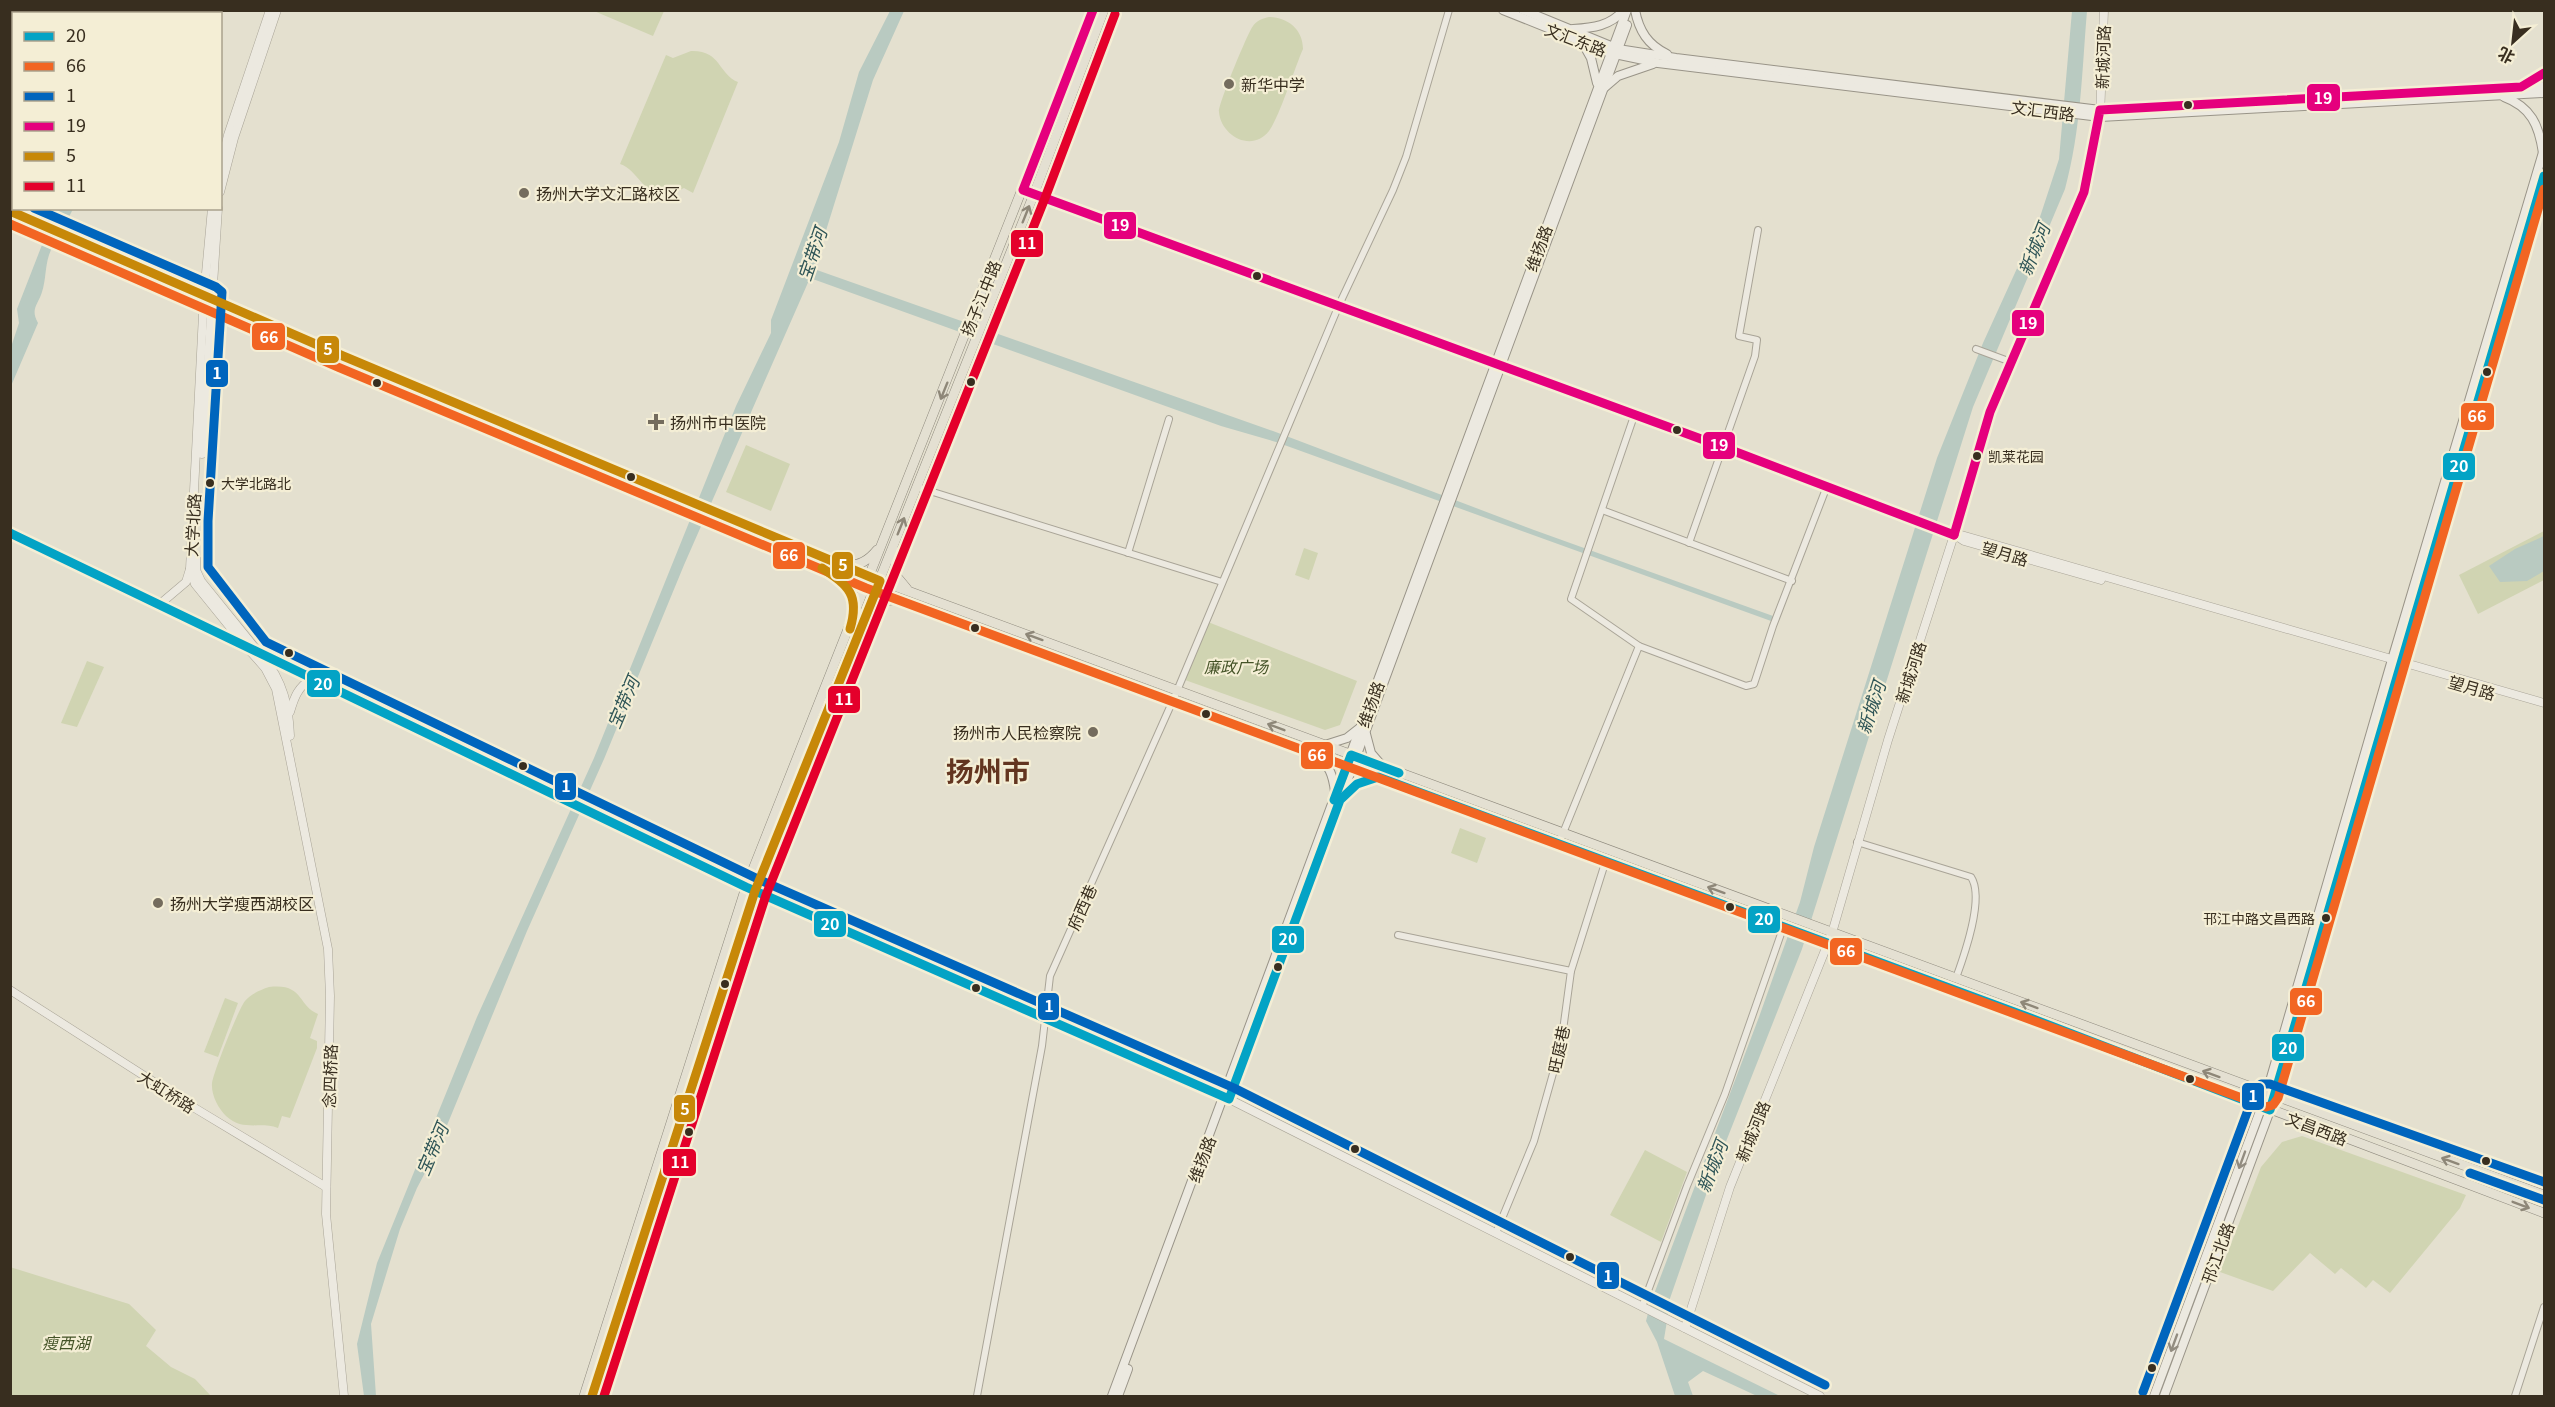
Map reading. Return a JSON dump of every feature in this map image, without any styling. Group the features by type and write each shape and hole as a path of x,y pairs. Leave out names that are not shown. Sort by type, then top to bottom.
{"main road":[{"name":"扬子江中路","path":"976,325 1023,190 1093,10"},
{"name":"扬子江中路","path":"873,583 885,540 970,338 1034,194 1104,10"},
{"name":"文汇东路","path":"1503,10 1582,42 1614,51"},
{"name":"文汇东路","path":"1523,10 1614,51"},
{"path":"1570,30 1599,27 1616,20 1625,10"},
{"name":"维扬路","path":"1614,51 1625,10"},
{"path":"1634,10 1641,32 1656,49 1676,58"},
{"name":"维扬路","path":"1112,1396 1354,756 1600,88 1614,51 1634,10"},
{"path":"1582,42 1592,58 1600,88 1635,68 1658,63"},
{"name":"文汇西路","path":"1614,51 2100,114 2544,93"},
{"name":"文汇西路","path":"1614,51 1658,63 2059,108"},
{"path":"2521,87 2544,73"},
{"name":"文汇西路","path":"2100,114 2544,86"},
{"path":"2270,1096 2391,661 2544,151 2540,132 2532,115 2520,103 2500,96"},
{"path":"2266,1107 2401,664 2544,176"},
{"path":"10,211 60,242 207,308 692,507 843,566 873,583"},
{"path":"10,220 69,236 692,507"},
{"name":"扬子江中路","path":"873,583 894,545 917,487 970,338"},
{"path":"712,515 816,565 846,584 853,594 857,611"},
{"path":"843,566 859,565 870,558 885,540"},
{"path":"894,545 897,577 908,591"},
{"path":"816,565 873,583"},
{"path":"584,1396 750,889 857,611 873,583"},
{"path":"592,1396 750,889 862,625 873,583"},
{"name":"文昌西路","path":"873,583 908,591 1176,694 1378,777 1791,917 2544,1196"},
{"name":"文昌西路","path":"873,583 901,598 1325,745 1561,838 1606,860 2266,1107 2544,1214"},
{"path":"862,625 885,602 901,598"},
{"path":"1325,745 1347,738 1364,729 1371,753 1383,767"},
{"path":"1317,753 1334,776 1338,798"},
{"path":"1338,798 1363,779 1378,777"},
{"name":"维扬路","path":"1118,1396 1226,1098"},
{"name":"邗江北路","path":"2154,1396 2266,1107"},
{"name":"邗江北路","path":"2164,1396 2266,1107"}],"street":[{"path":"222,160 228,135 270,10"},
{"path":"222,184 234,138 277,10"},
{"name":"府西巷","path":"977,1396 1045,1020 1050,976 1176,694 1339,305 1406,157 1449,10"},
{"name":"新城河路","path":"1685,1328 1730,1187 1832,933 1857,843 1954,535 1990,412 2084,192 2100,114 2104,10"},
{"name":"望月路","path":"1023,190 1723,447 1954,535 1966,536 2544,708"},
{"name":"大学北路","path":"208,297 212,210"},
{"name":"大学北路","path":"218,210 207,308 190,569 195,584 244,645"},
{"path":"1689,543 1755,356 1757,340 1739,336 1758,230"},
{"name":"大学北路","path":"207,308 196,521 196,570 201,581 258,652"},
{"path":"1976,349 2011,362"},
{"path":"1634,416 1571,599 1639,646 1746,686 1752,686 1827,486"},
{"path":"1128,553 1169,419"},
{"path":"917,487 1222,582"},
{"path":"1602,510 1792,581"},
{"path":"10,532 750,889 1226,1098 1820,1396"},
{"path":"160,604 186,582 190,569"},
{"name":"念四桥路","path":"244,645 265,668 276,689 328,949 330,996 326,1187 336,1334 344,1396"},
{"path":"1561,838 1639,646"},
{"name":"念四桥路","path":"258,652 273,668 282,686 289,714 290,758"},
{"name":"望月路","path":"2401,664 2544,703"},
{"path":"289,714 295,696 304,684 312,679"},
{"path":"1857,843 1971,877 1975,884 1972,925 1956,978"},
{"name":"旺庭巷","path":"1496,1233 1534,1141 1561,1045 1571,972 1606,860"},
{"path":"1645,1309 1687,1186 1725,1094 1785,928"},
{"path":"1398,935 1571,972"},
{"name":"大虹桥路","path":"10,990 193,1107 326,1187"},
{"path":"2515,1396 2544,1307"}],"green space":[{"path":"594,11 664,11 653,36"},
{"path":"1269,17 1282,19 1293,26 1300,36 1303,49 1269,131 1254,141 1246,141 1238,139 1225,128 1219,112 1250,31 1258,21"},
{"path":"691,51 708,54 726,74 738,82 693,193 684,188 660,194 652,191 628,168 620,164 666,55 673,58"},
{"path":"746,445 790,464 771,511 726,492"},
{"path":"2544,531 2544,580 2478,614 2459,575"},
{"path":"1304,548 1318,553 1309,580 1295,575"},
{"name":"廉政广场","path":"1208,622 1357,681 1340,725 1325,730 1185,680"},
{"path":"87,661 104,667 77,727 61,723"},
{"path":"1460,828 1486,838 1477,863 1451,853"},
{"path":"269,987 288,988 294,991 311,1010 318,1014 310,1038 317,1041 317,1048 290,1118 282,1116 278,1128 265,1125 245,1125 232,1121 218,1105 212,1088 221,1054 245,1001"},
{"path":"225,998 238,1003 218,1057 204,1052"},
{"path":"2302,1136 2466,1195 2460,1208 2390,1293 2373,1280 2366,1288 2341,1268 2335,1274 2310,1253 2273,1291 2220,1272 2261,1167 2282,1142"},
{"path":"1645,1150 1687,1172 1661,1242 1610,1215"},
{"name":"瘦西湖","path":"10,1267 129,1304 156,1330 146,1346 171,1367 195,1379 211,1396 11,1396"}],"water":[{"name":"宝带河","path":"890,11 904,11 873,80 814,269 1273,431 1534,530 1773,616 1771,621 1276,442 1221,426 810,278 684,565 604,759 527,931 436,1152 417,1188 400,1229 371,1324 376,1396 364,1396 357,1344 377,1263 477,1017 594,758 736,406 771,333 771,320 839,142 859,72"},
{"name":"新城河","path":"2072,11 2087,11 2078,123 2065,189 1973,407 1802,949 1714,1172 1667,1307 1669,1309 1664,1339 1780,1396 1757,1396 1703,1371 1688,1382 1693,1396 1675,1396 1657,1342 1646,1321 1651,1302 1800,902 1814,847 1937,458 1983,343 2039,220 2059,159"},
{"path":"56,210 72,210 49,255 43,287 35,310 38,323 11,386 11,347 19,323 17,309"},
{"path":"2544,536 2544,571 2527,581 2500,582 2489,566 2515,549"}],"transit line":[{"name":"19","path":"1093,10 1023,190 1723,447 1954,535"},
{"name":"11","path":"604,1396 766,895 1045,198 1115,14"},
{"name":"19","path":"1954,535 1990,412 2084,192 2100,110 2521,87 2544,73"},
{"name":"20","path":"10,533 746,887 1229,1099 1340,800 1357,784 1378,777 2033,1019 2270,1110 2544,176"},
{"name":"66","path":"10,224 338,367 866,588 2266,1107 2273,1105 2278,1098 2544,189"},
{"name":"1","path":"39,210 216,287 222,292 208,521 208,567 266,642 760,880 1234,1088 1825,1385"},
{"name":"5","path":"10,211 343,356 880,581 755,891 592,1396"},
{"name":"5","path":"822,568 839,580 850,593 854,608 850,629"},
{"name":"20","path":"1334,800 1351,755 1399,773"},
{"name":"1","path":"2143,1392 2255,1091 2261,1084 2270,1084 2544,1182"},
{"name":"1","path":"2470,1173 2544,1200"}],"place":[{"name":"新华中学","path":"1229,84"},
{"name":"扬州大学文汇路校区","path":"524,193"},
{"name":"扬州市中医院","path":"656,422"},
{"name":"凯莱花园","path":"1977,456"},
{"name":"大学北路北","path":"210,483"},
{"name":"扬州市人民检察院","path":"1093,732"},
{"name":"扬州大学瘦西湖校区","path":"158,903"},
{"name":"邗江中路文昌西路","path":"2326,918"}],"district":[{"name":"扬州市","path":"988,770"}]}
